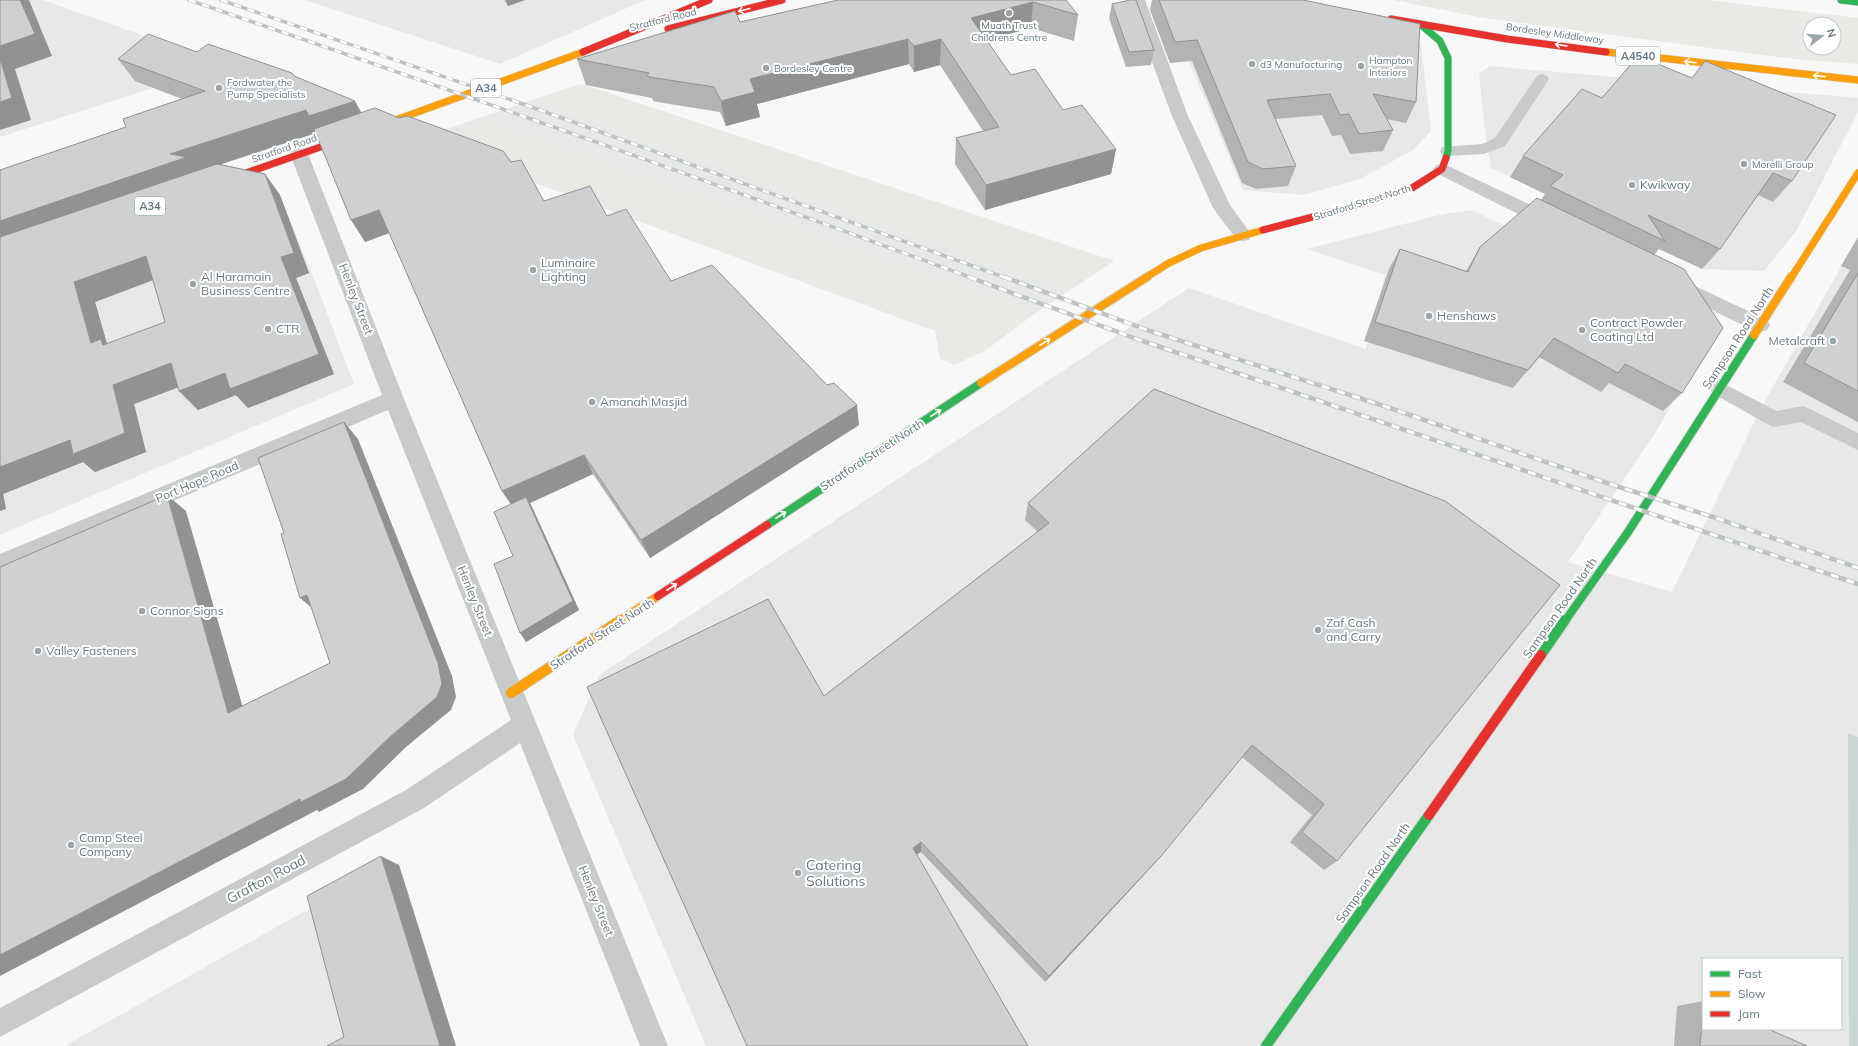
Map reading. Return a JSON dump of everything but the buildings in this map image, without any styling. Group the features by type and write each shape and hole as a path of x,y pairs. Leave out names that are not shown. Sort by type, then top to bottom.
{"main road":[{"name":"Stratford Road","path":"369,130 597,47 709,0"},
{"name":"Stratford Road","path":"597,47 782,0"},
{"path":"1841,0 1858,2"},
{"name":"Bordesley Middleway","path":"1382,17 1588,50 1755,70 1858,80"},
{"path":"1420,24 1440,41 1448,58 1448,151 1442,168"},
{"name":"Stratford Road","path":"217,183 355,135"},
{"name":"Stratford Street North","path":"511,693 1048,339 1169,263 1201,248 1243,235 1351,207 1412,188 1442,168"},
{"name":"Sampson Road North","path":"1266,1046 1628,532 1858,173"}],"street":[{"path":"1138,0 1180,116 1222,208 1243,235"},
{"name":"Henley Street","path":"299,154 394,399 511,693 654,1046"},
{"path":"1442,168 1569,231"},
{"path":"1661,276 1760,325"},
{"name":"Port Hope Road","path":"0,564 394,399"},
{"name":"Grafton Road","path":"0,1023 415,799 525,725"}],"lane":[{"path":"1448,151 1484,149 1500,142 1542,79"},
{"path":"1719,388 1774,419 1803,414 1858,442"}],"shaded area":[{"path":"0,0 43,0 365,114 237,118 153,88 0,137"},
{"path":"305,0 645,0 500,64"},
{"path":"1171,0 1216,0 1421,45 1431,131 1413,150 1360,179 1304,195 1243,190 1164,2"},
{"path":"1393,0 1708,0 1841,16 1802,16 1802,56 1842,56 1842,16 1858,18 1858,64 1794,59 1484,18"},
{"path":"1490,66 1858,98 1858,112 1797,230 1764,271 1702,269 1491,168 1484,123 1479,73"},
{"path":"581,84 1114,261 1038,311 986,350 417,139"},
{"path":"581,84 1114,261 1066,292 532,100"},
{"path":"490,122 1038,311 986,350 954,365 940,359 935,331 425,141"},
{"path":"280,195 354,384 0,535 0,289"},
{"path":"1472,210 1681,312 1704,347 1657,430 1568,562 1672,592 1761,408 1858,237 1858,1046 706,1046 573,735 599,675 1189,288 1366,349 1385,275 1307,249 1443,214"},
{"path":"1848,733 1858,737 1858,1046 1849,1046"},
{"path":"399,863 456,1046 65,1046 294,917"}],"railway":[{"path":"189,0 581,137 972,278"},
{"path":"221,0 523,104 1006,278"},
{"path":"969,277 1134,338 1858,584"},
{"path":"1004,277 1147,330 1384,406 1604,482 1713,517 1858,568"}],"traffic: fast":[{"path":"1841,0 1858,2"},
{"path":"1420,24 1440,41 1448,58 1448,151 1446,158"},
{"path":"1541,655 1628,532 1754,335"},
{"path":"767,525 981,383"},
{"path":"1266,1046 1429,815"}],"traffic: slow":[{"path":"379,126 583,52"},
{"path":"1606,52 1858,80"},
{"path":"1754,335 1858,173"},
{"path":"981,383 1169,263 1201,248 1263,230"},
{"path":"511,693 658,596"}],"traffic: jam":[{"path":"583,52 709,0"},
{"path":"668,29 782,0"},
{"path":"1391,19 1507,39 1606,52"},
{"path":"223,181 349,137"},
{"path":"1263,230 1351,207 1412,188 1442,169 1446,158"},
{"path":"658,596 767,525"},
{"path":"1429,815 1541,655"}],"place":[{"name":"Muath Trust Childrens Centre","path":"1009,13"},
{"name":"d3 Manufacturing","path":"1252,64"},
{"name":"Hampton Interiors","path":"1361,66"},
{"name":"Bordesley Centre","path":"766,68"},
{"name":"Fordwater the Pump Specialists","path":"219,88"},
{"name":"Morelli Group","path":"1744,164"},
{"name":"Kwikway","path":"1632,185"},
{"name":"Luminaire Lighting","path":"533,270"},
{"name":"Al Haramain Business Centre","path":"193,284"},
{"name":"Henshaws","path":"1429,316"},
{"name":"CTR","path":"268,329"},
{"name":"Contract Powder Coating Ltd","path":"1582,330"},
{"name":"Metalcraft","path":"1833,341"},
{"name":"Amanah Masjid","path":"592,402"},
{"name":"Connor Signs","path":"142,611"},
{"name":"Zaf Cash and Carry","path":"1318,630"},
{"name":"Valley Fasteners","path":"38,651"},
{"name":"Camp Steel Company","path":"71,845"},
{"name":"Catering Solutions","path":"798,873"}]}
